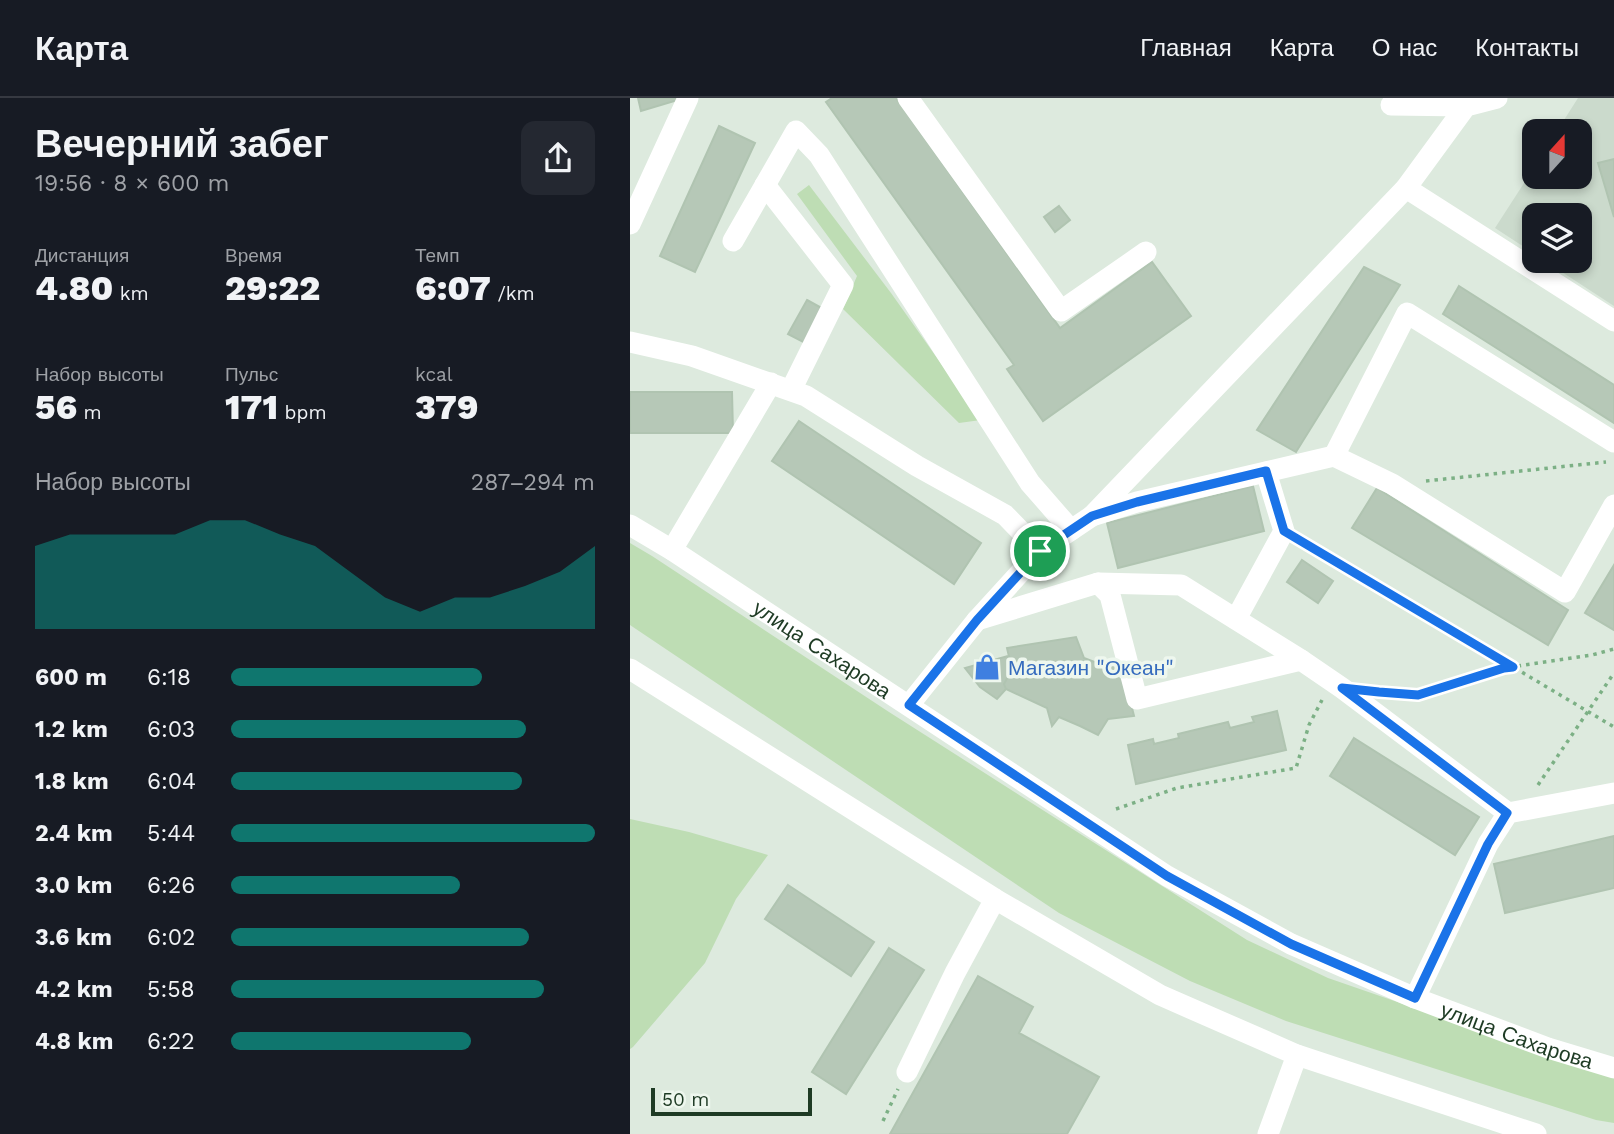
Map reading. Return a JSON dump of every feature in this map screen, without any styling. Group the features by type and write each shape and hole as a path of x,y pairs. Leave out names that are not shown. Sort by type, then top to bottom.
{"street":[{"path":"630,224 688,98"},
{"path":"908,98 1061,311 1146,252"},
{"path":"1391,105 1466,106 1497,98"},
{"path":"909,705 977,620 1040,551 1092,516 1406,188 1466,106"},
{"path":"733,241 796,131 819,155 1030,483 1071,530"},
{"path":"672,551 781,387 842,285 765,186"},
{"path":"1406,188 1614,321"},
{"path":"1334,456 1407,313 1614,442"},
{"path":"630,342 692,355 806,396 917,466 1005,516 1040,551"},
{"path":"1092,516 1137,502 1334,456 1392,484 1565,592 1614,505"},
{"path":"1236,619 1284,531 1266,471"},
{"name":"улица Сахарова","path":"630,525 1167,876 1291,944 1415,998 1548,1048 1614,1068"},
{"path":"977,620 1098,583 1181,585 1301,660 1514,811"},
{"path":"1098,583 1110,595 1137,699 1301,660"},
{"path":"630,669 995,899 1160,995 1297,1055 1536,1134"},
{"path":"1415,998 1488,844 1514,811 1614,793"},
{"path":"907,1072 955,972 995,899"},
{"path":"1268,1134 1297,1055"}],"path":[{"path":"1392,484 1614,461"},
{"path":"1284,531 1614,727"},
{"path":"1379,692 1418,695 1504,668 1592,655 1614,649"},
{"path":"1514,811 1614,673"},
{"path":"1116,809 1177,788 1296,768 1309,725 1326,691 1342,688"},
{"path":"883,1121 907,1072"}],"shaded area":[{"path":"1578,98 1614,98 1614,306 1563,273 1592,273 1592,203 1522,203 1522,246 1495,228 1522,186 1522,189 1592,189 1592,119 1565,119"}],"green space":[{"path":"809,185 891,293 981,420 959,423 843,309 857,276 797,194"},
{"path":"630,543 1247,940 1328,978 1614,1077 1614,1123 1596,1120 1286,1021 1190,981 1059,913 630,625"},
{"path":"630,819 689,832 768,855 736,899 705,963 630,1049"}],"building":[{"path":"638,98 681,98 681,99 641,111"},
{"path":"832,98 896,98 1060,328 1152,262 1191,316 1043,421 1007,369 1014,365 826,102"},
{"path":"719,126 755,143 695,272 660,256"},
{"path":"1614,159 1614,217 1598,163"},
{"path":"1059,206 1070,220 1055,232 1044,217"},
{"path":"1364,267 1400,285 1296,452 1257,430"},
{"path":"1459,286 1614,385 1614,423 1443,314"},
{"path":"807,300 827,311 809,345 788,334"},
{"path":"630,392 732,392 733,433 630,433"},
{"path":"799,421 981,543 954,584 772,461"},
{"path":"1253,486 1264,531 1118,568 1107,523"},
{"path":"1377,488 1568,610 1548,645 1352,528"},
{"path":"1302,560 1333,581 1318,603 1287,582"},
{"path":"1614,565 1614,630 1585,613"},
{"path":"1076,637 1084,658 1105,666 1120,661 1134,716 1108,719 1098,735 1059,717 1052,726 1047,708 1006,689 1004,684 1012,669 1007,648"},
{"path":"1008,656 1012,669 1004,684 1006,689 997,699 980,687 965,668"},
{"path":"1277,711 1286,750 1136,784 1128,745 1153,739 1154,744 1179,738 1178,734 1228,722 1230,728 1254,722 1252,717"},
{"path":"1354,738 1479,817 1455,855 1330,776"},
{"path":"1614,836 1614,888 1505,913 1494,864"},
{"path":"788,885 874,942 851,976 765,919"},
{"path":"889,948 924,970 846,1094 812,1072"},
{"path":"978,976 1033,1007 1019,1033 1099,1077 1067,1134 890,1134"}],"place":[{"name":"Магазин \"Океан\"","path":"987,667"}],"route":[{"path":"1266,471 1284,531 1513,667 1418,695 1342,688 1507,813 1488,844 1415,998 1291,944 1167,876 909,705 977,620 1040,551 1092,516 1137,502 1266,471"}]}
